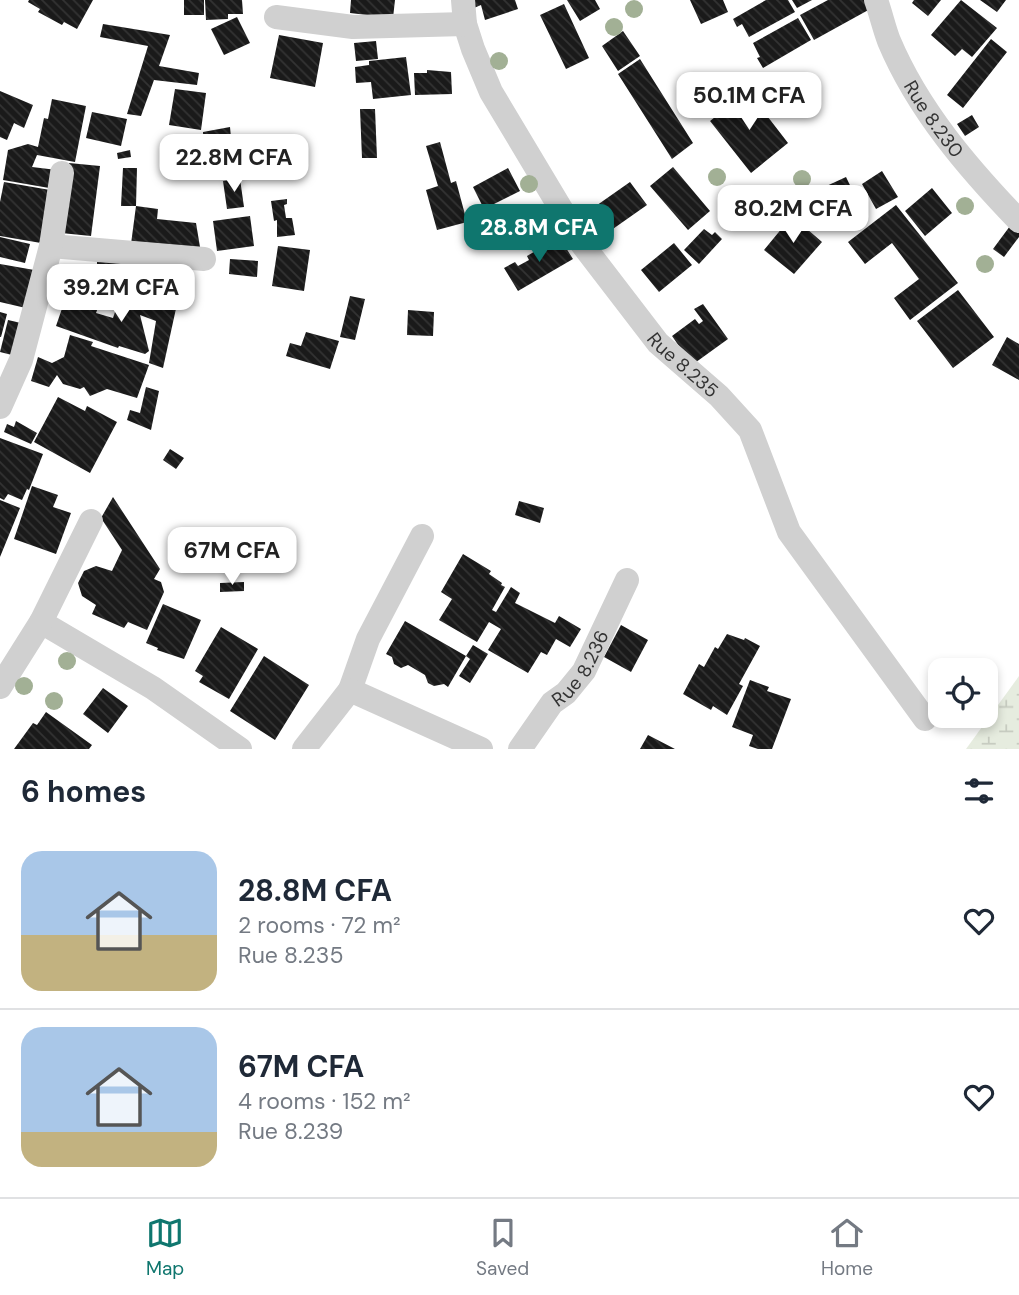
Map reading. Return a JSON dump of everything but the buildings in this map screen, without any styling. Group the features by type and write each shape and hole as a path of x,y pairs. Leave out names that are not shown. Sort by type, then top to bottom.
{"street":[{"name":"Rue 8.230","path":"876,0 889,41 936,123 971,171 1019,221"},
{"path":"276,17 353,27 464,12"},
{"name":"Rue 8.235","path":"464,12 477,61 491,92 582,244 658,343 719,396 750,430 789,532 925,719"},
{"path":"0,407 21,360 51,246 62,173"},
{"path":"51,246 204,258"},
{"path":"0,687 41,622 91,520"},
{"path":"304,749 350,690 368,639 422,536"},
{"name":"Rue 8.236","path":"520,749 552,703 566,693 584,671 627,580"},
{"path":"41,622 153,688 240,749"},
{"path":"350,690 481,749"}],"green space":[{"path":"1019,676 1019,749 966,749 981,728 998,728 998,705"}]}
